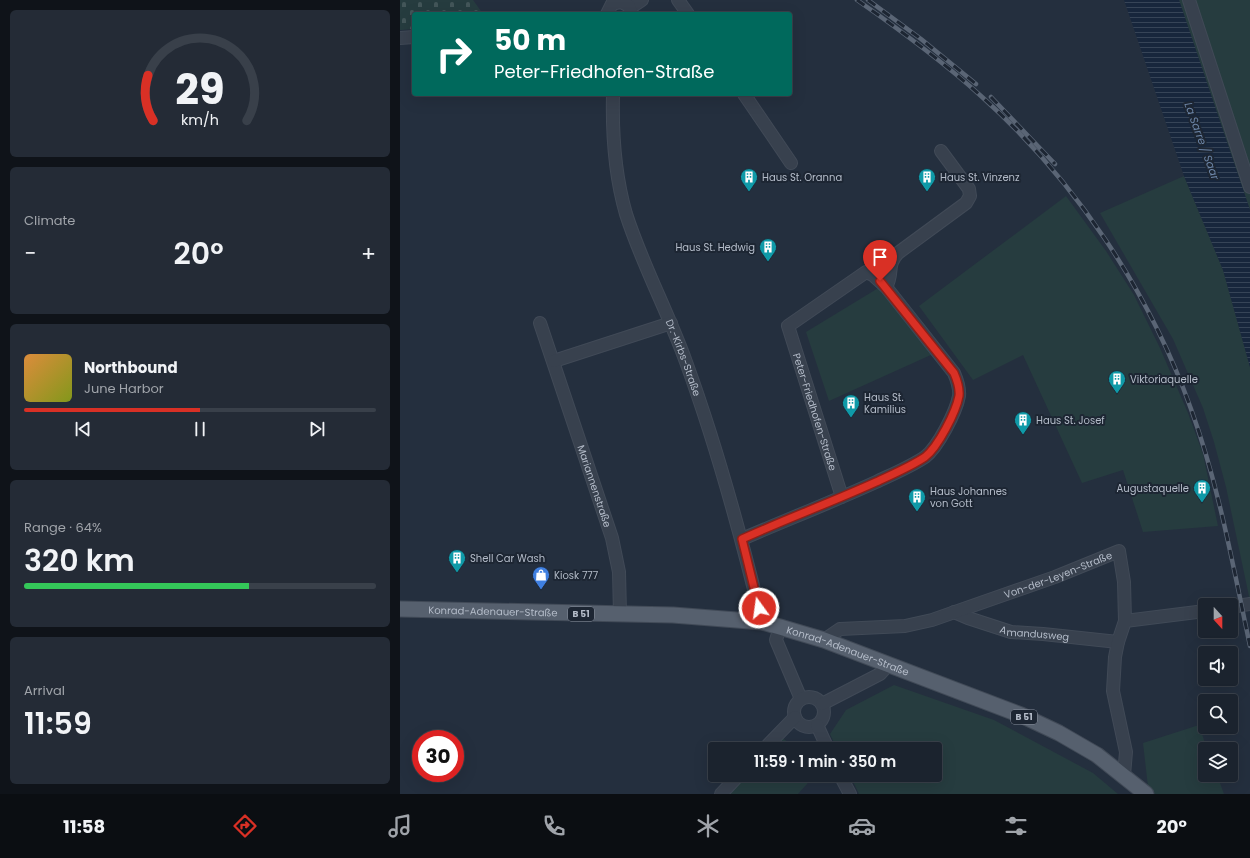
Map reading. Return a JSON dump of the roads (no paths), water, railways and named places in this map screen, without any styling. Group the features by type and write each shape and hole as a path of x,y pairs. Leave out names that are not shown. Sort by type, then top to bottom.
{"main road":[{"name":"Konrad-Adenauer-Straße","path":"400,609 673,615 762,622 779,630 824,640 889,664 1021,715 1059,732 1097,755 1146,794"}],"street":[{"path":"608,12 612,4 626,6 642,0"},
{"path":"678,0 687,12"},
{"path":"1189,0 1250,187"},
{"path":"400,38 412,37"},
{"name":"Dr.-Kirbs-Straße","path":"613,96 616,161 626,213 671,323 698,397 742,539 762,622"},
{"path":"745,96 792,163"},
{"path":"742,539 911,466 926,456 934,448 940,438 959,396 959,384 954,373 886,287 890,281 892,260 898,253 966,203 970,196 969,189 941,151"},
{"name":"Peter-Friedhofen-Straße","path":"842,497 788,326 866,272 873,275 886,287"},
{"name":"Mariannenstraße","path":"540,323 554,361 616,552 619,572 620,614"},
{"path":"554,361 671,323"},
{"name":"Von-der-Leyen-Straße","path":"824,640 840,629 905,626 954,612 1055,577 1119,551 1124,582 1125,621 1118,642 1113,674 1114,691 1126,752 1124,775"},
{"path":"1238,606 1250,604"},
{"name":"Amandusweg","path":"954,612 1010,632 1118,642"},
{"path":"1125,621 1198,612"},
{"path":"779,630 776,640 801,699"},
{"path":"822,704 880,674 889,664"},
{"path":"812,697 822,704 824,713 817,725 809,727 802,725 795,717 795,705 801,699 812,697"},
{"path":"771,742 795,717"},
{"path":"817,725 825,742"},
{"path":"721,794 732,782"},
{"path":"844,782 850,794"}],"water":[{"name":"La Sarre / Saar","path":"1124,0 1179,0 1250,210 1250,367 1223,270 1184,176"}],"railway":[{"path":"857,0 905,34 951,70 981,96 1015,129 1048,164 1078,201 1106,240 1131,280 1154,322 1174,365 1201,438 1225,526 1250,646"},
{"path":"868,0 921,39 976,84"},
{"path":"991,97 1055,164"}],"place":[{"name":"Haus St. Oranna","path":"749,192"},
{"name":"Haus St. Vinzenz","path":"927,192"},
{"name":"Haus St. Hedwig","path":"768,262"},
{"name":"Viktoriaquelle","path":"1117,394"},
{"name":"Haus St. Kamilius","path":"851,418"},
{"name":"Haus St. Josef","path":"1023,435"},
{"name":"Augustaquelle","path":"1202,503"},
{"name":"Haus Johannes von Gott","path":"917,512"},
{"name":"Shell Car Wash","path":"457,573"},
{"name":"Kiosk 777","path":"541,590"}]}
